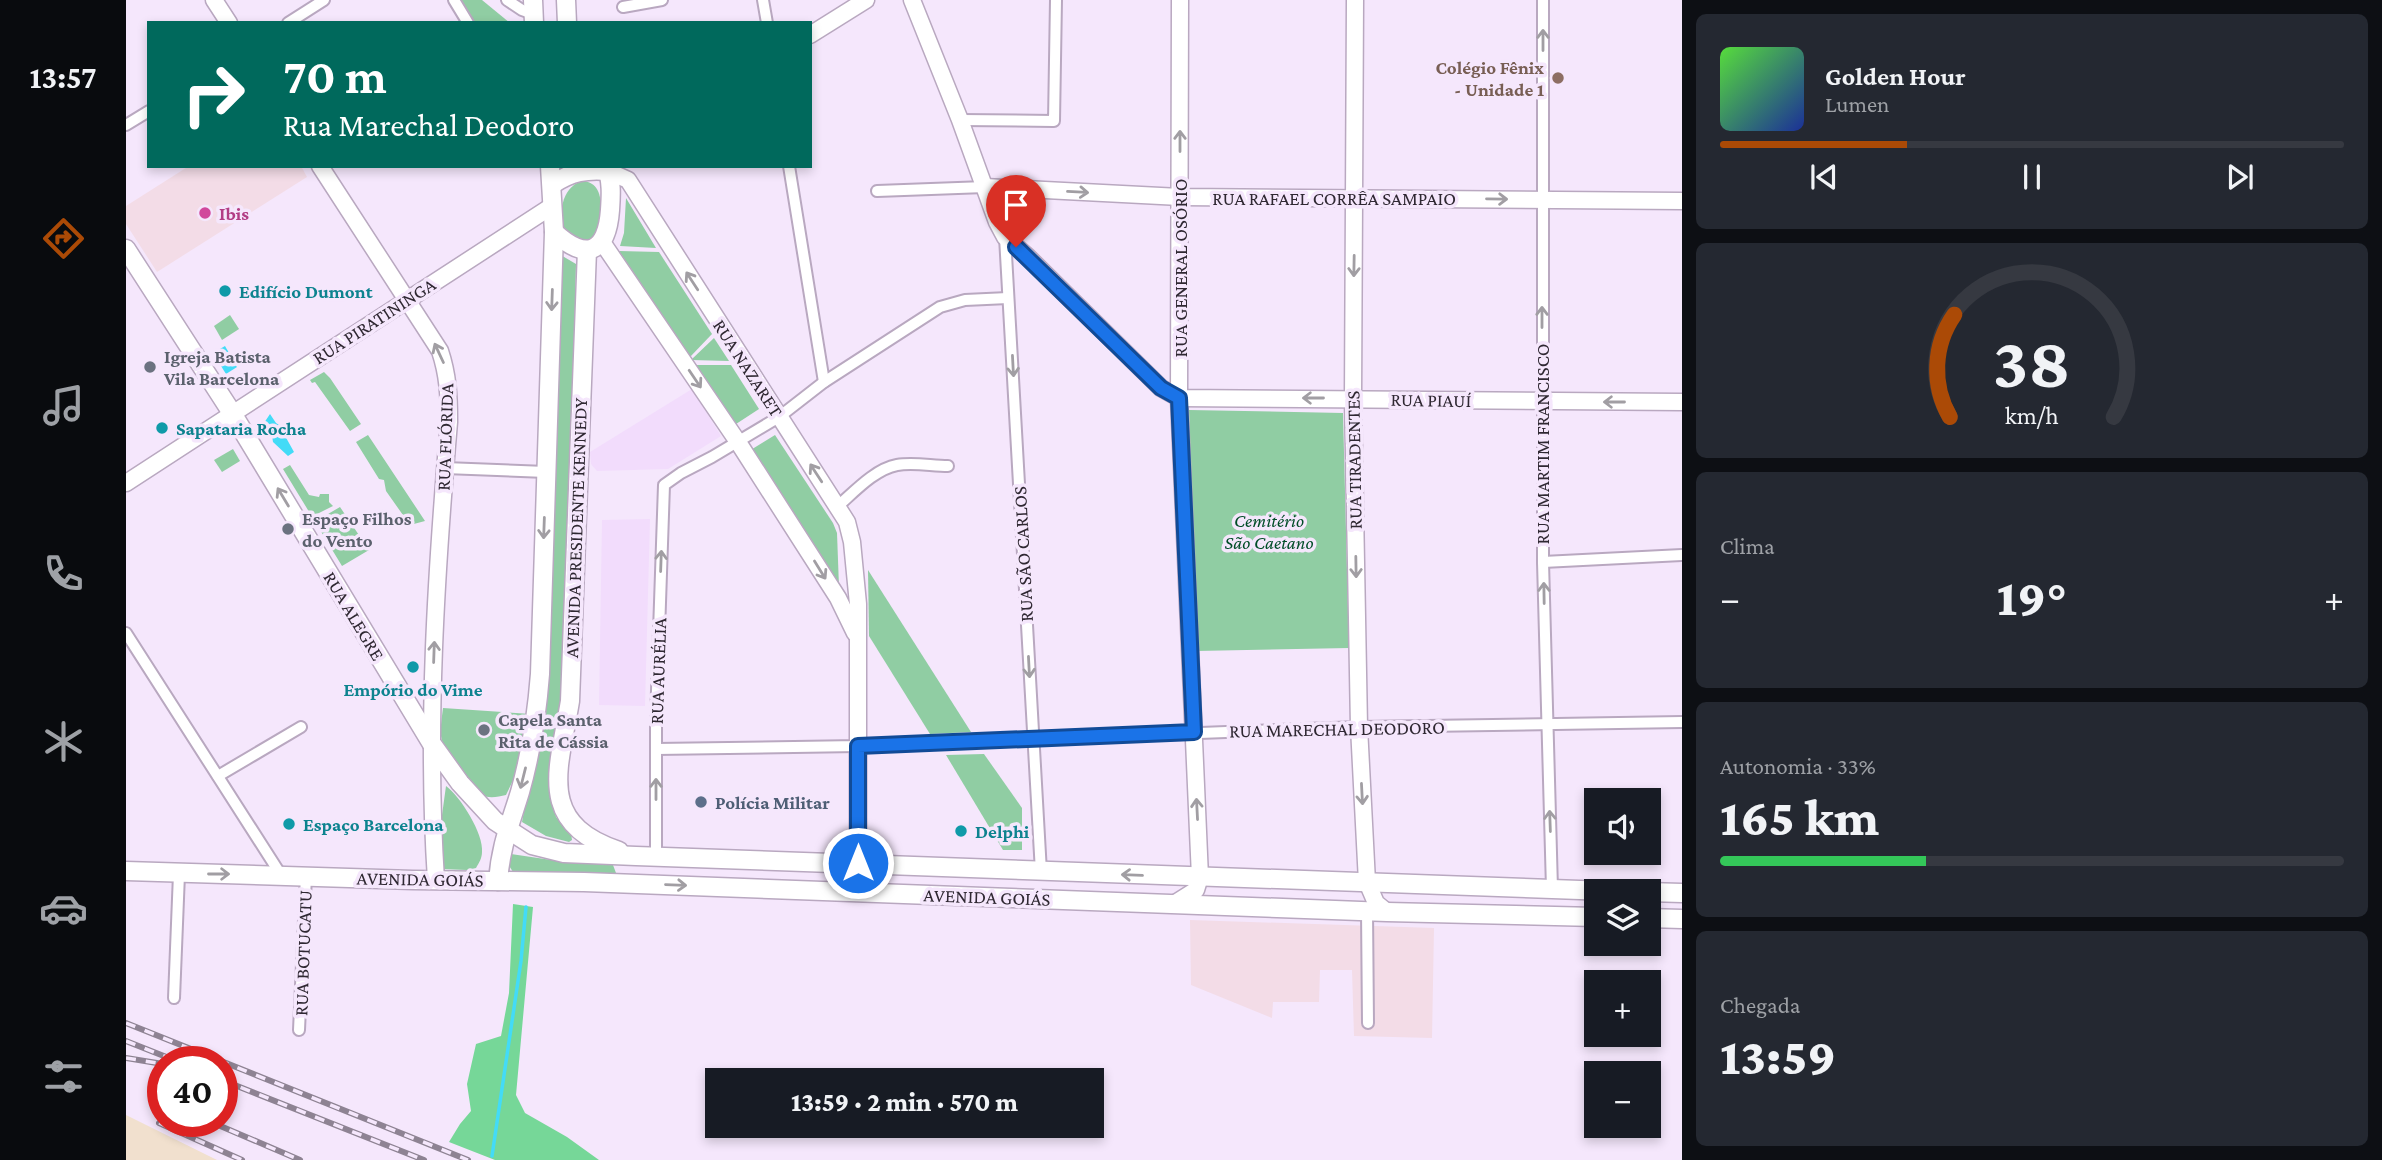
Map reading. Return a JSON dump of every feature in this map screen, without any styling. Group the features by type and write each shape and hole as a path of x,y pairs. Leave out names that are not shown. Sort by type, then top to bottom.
{"main road":[{"path":"566,0 567,21"},
{"path":"551,175 565,176 578,171 610,168"},
{"name":"AVENIDA PRESIDENTE KENNEDY","path":"610,168 609,225 595,246 570,701 558,772 558,791 563,812 574,827 606,846 636,856"},
{"name":"AVENIDA PRESIDENTE KENNEDY","path":"498,881 506,830 520,793 538,698 554,232 551,175"},
{"path":"554,232 570,245 595,246"},
{"name":"RUA ALEGRE","path":"126,249 232,413 432,744 460,783 506,830"},
{"name":"AVENIDA GOIÁS","path":"506,830 526,842 551,851 636,856 1584,890"},
{"path":"584,882 650,876 656,870 656,857"},
{"name":"AVENIDA GOIÁS","path":"126,871 584,882 1177,902 1387,912 1584,917"},
{"path":"1661,892 1682,893"},
{"path":"1661,918 1682,919"}],"street":[{"path":"214,0 228,21"},
{"path":"291,21 324,0"},
{"path":"454,0 467,21"},
{"path":"507,0 522,10 533,12"},
{"path":"623,7 662,0"},
{"path":"764,0 767,21"},
{"path":"812,33 866,0"},
{"path":"912,0 1005,237 1161,388 1179,398"},
{"path":"960,120 1054,121 1056,0"},
{"name":"RUA GENERAL OSÓRIO","path":"1180,0 1179,398 1200,877"},
{"name":"RUA TIRADENTES","path":"1355,0 1353,398 1359,727 1367,882 1376,903 1387,912"},
{"name":"RUA MARTIM FRANCISCO","path":"1544,0 1543,562 1552,889"},
{"path":"126,125 147,112"},
{"name":"RUA FLÓRIDA","path":"321,168 440,351 447,371 449,422 436,597 432,744 436,880"},
{"name":"RUA NAZARET","path":"610,168 628,180 838,506 850,531 857,583 858,863"},
{"path":"789,168 824,382"},
{"path":"877,191 985,187"},
{"name":"RUA RAFAEL CORRÊA SAMPAIO","path":"985,187 1180,197 1682,201"},
{"name":"RUA PIRATININGA","path":"126,482 552,206"},
{"name":"RUA SÃO CARLOS","path":"1005,237 1041,872"},
{"path":"595,246 738,442 838,598 858,642"},
{"path":"738,442 940,307 965,300 1008,298"},
{"name":"RUA PIAUÍ","path":"1179,398 1682,402"},
{"name":"RUA AURÉLIA","path":"656,857 656,749 664,485 681,472 738,442"},
{"path":"838,506 888,468 907,465 948,466"},
{"path":"445,468 546,472"},
{"path":"1543,562 1682,555"},
{"path":"838,598 848,594 857,583"},
{"path":"126,633 281,874"},
{"name":"RUA MARECHAL DEODORO","path":"656,749 858,746 1359,727 1682,722"},
{"path":"218,776 301,727"},
{"path":"174,998 179,874"},
{"name":"RUA BOTUCATU","path":"299,1030 306,876"},
{"path":"1177,902 1196,891 1200,877"},
{"path":"1367,911 1368,1023"}],"shaded area":[{"path":"186,168 302,168 307,177 157,272 126,224 126,206"},
{"path":"692,389 721,436 668,469 597,471 591,464 590,452"},
{"path":"650,519 645,706 599,705 602,520"},
{"path":"1190,920 1434,928 1432,1038 1354,1036 1352,970 1320,970 1319,1002 1273,1002 1272,1018 1191,985"},
{"path":"126,1115 147,1125 147,1137 170,1137 217,1160 126,1160"}],"green space":[{"path":"459,0 482,0 508,21 473,21"},
{"path":"581,181 596,188 601,203 594,238 586,243 565,233 562,218 565,196"},
{"path":"626,198 656,248 620,246 624,233"},
{"path":"619,251 659,252 712,334 690,357"},
{"path":"559,254 576,264 571,483 561,699 553,750 551,792 556,817 571,833 572,840 569,842 546,836 522,822 543,702"},
{"path":"230,315 239,329 222,340 214,326"},
{"path":"714,338 729,361 691,360"},
{"path":"693,365 731,365 759,409 733,426"},
{"path":"324,372 361,424 350,431 315,382 310,380"},
{"name":"Cemitério São Caetano","path":"1189,410 1343,413 1349,648 1196,651"},
{"path":"368,435 425,521 410,525 386,491 384,480 379,479 356,442"},
{"path":"775,435 833,523 837,533 839,587 749,451"},
{"path":"233,449 240,461 222,472 214,460"},
{"path":"290,465 309,495 319,497 320,494 329,494 329,502 333,506 317,514 321,521 340,507 369,550 342,566 283,469"},
{"path":"868,570 971,732 930,734 869,636"},
{"path":"443,708 531,714 518,770 506,795 483,796 462,776 441,736"},
{"path":"984,754 1022,808 1022,850 1003,850 946,755"},
{"path":"446,786 464,807 482,844 482,854 476,868 440,869 439,837"},
{"path":"511,854 565,862 613,865 616,873 582,875 513,872 508,864"},
{"path":"513,904 533,907 516,1095 525,1113 567,1137 599,1160 495,1160 449,1142 471,1111 467,1084 476,1044 501,1036 509,993"}],"water":[{"path":"225,346 237,367 226,374 213,353"},
{"path":"270,414 276,423 285,429 284,434 294,452 288,456 273,442 271,429 264,423"}],"waterway":[{"path":"492,1156 521,961 526,907"}],"railway":[{"path":"126,1023 468,1160"},
{"path":"126,1041 147,1049"},
{"path":"126,1058 147,1061"},
{"path":"238,1086 424,1160"},
{"path":"238,1134 300,1160"},
{"path":"190,1137 242,1160"}],"place":[{"name":"Colégio Fênix - Unidade 1","path":"1558,78"},
{"name":"Ibis","path":"205,213"},
{"name":"Edifício Dumont","path":"225,291"},
{"name":"Igreja Batista Vila Barcelona","path":"150,367"},
{"name":"Sapataria Rocha","path":"162,428"},
{"name":"Espaço Filhos do Vento","path":"288,529"},
{"name":"Empório do Vime","path":"413,667"},
{"name":"Capela Santa Rita de Cássia","path":"484,730"},
{"name":"Polícia Militar","path":"701,802"},
{"name":"Espaço Barcelona","path":"289,824"},
{"name":"Delphi","path":"961,831"}],"route":[{"path":"858,863 858,746 1194,732 1179,398 1161,388 1016,247"}]}
